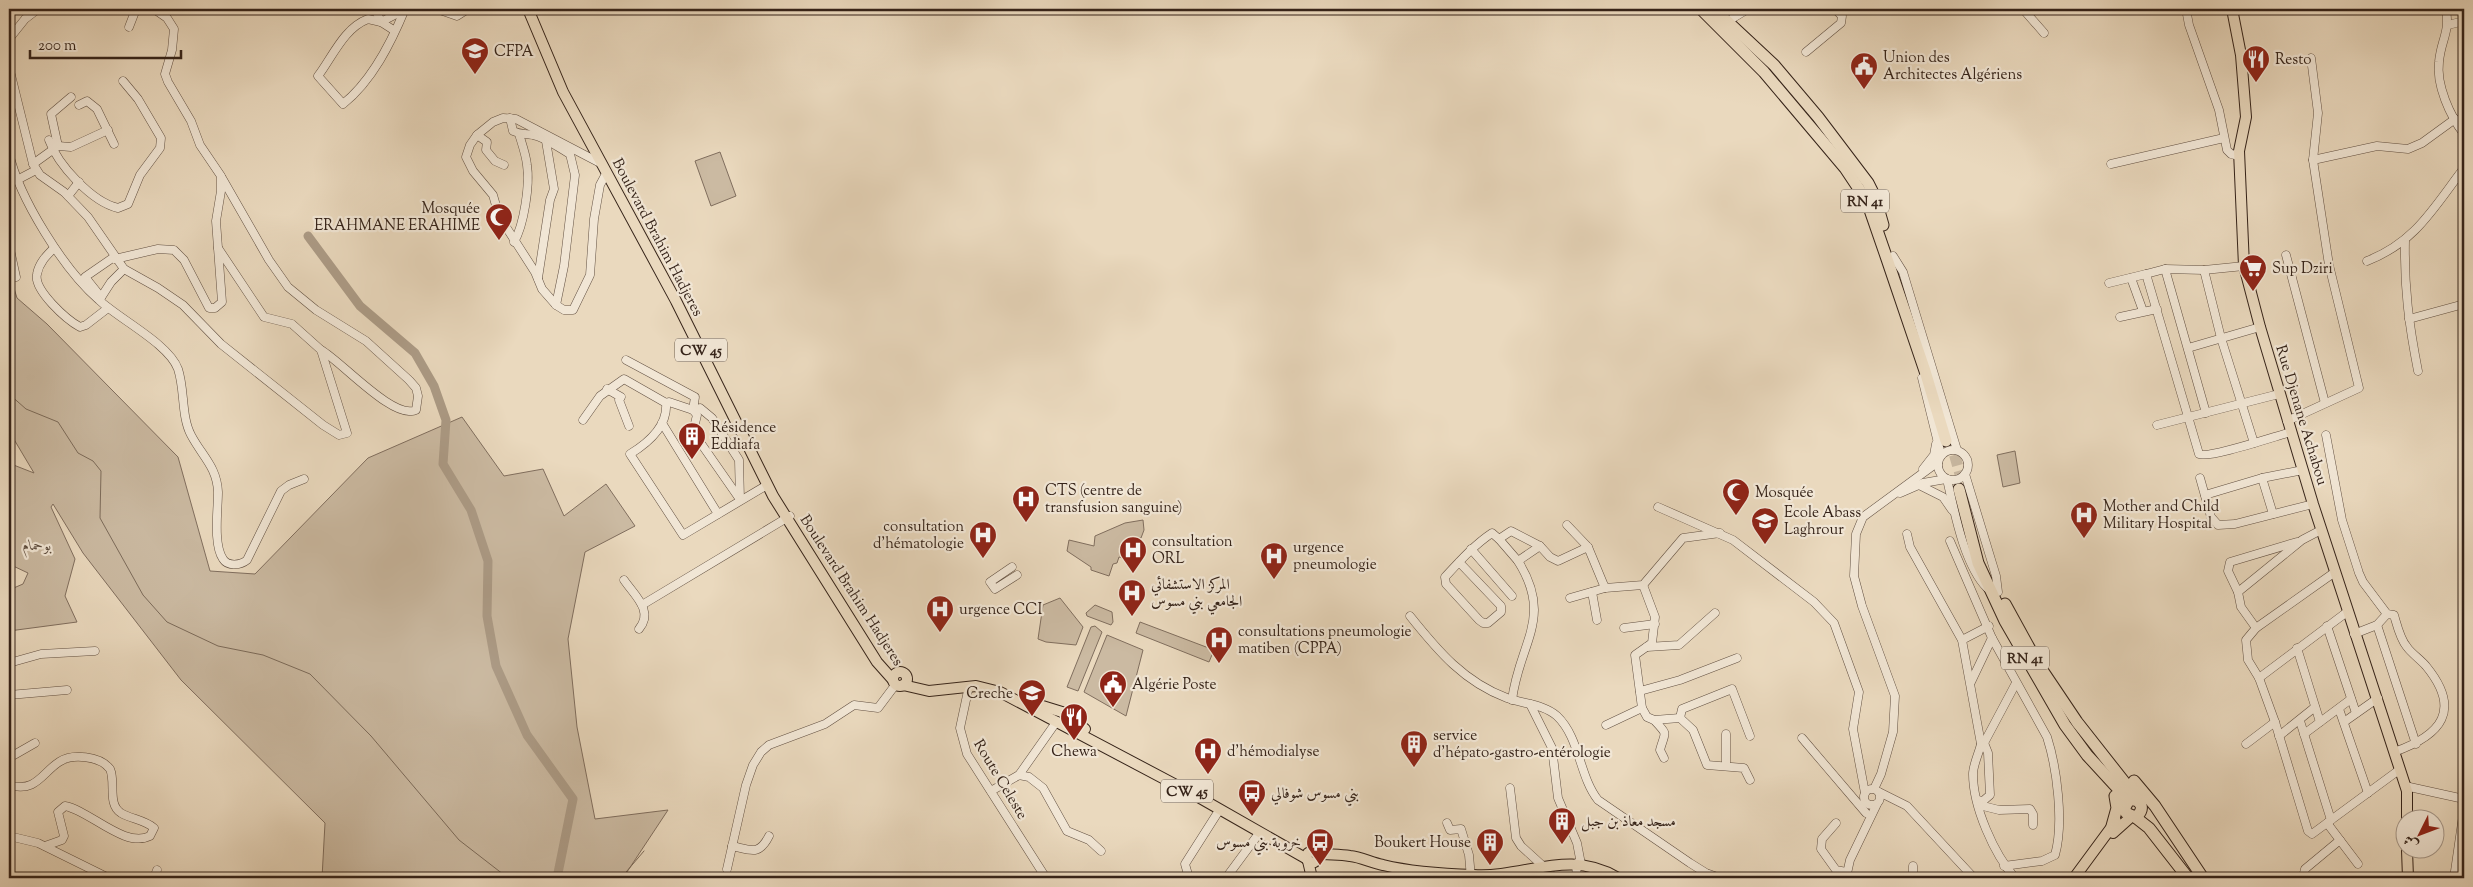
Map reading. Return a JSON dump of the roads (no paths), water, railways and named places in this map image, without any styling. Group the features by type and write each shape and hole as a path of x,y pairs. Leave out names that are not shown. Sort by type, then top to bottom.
{"highway":[{"name":"RN 41","path":"1701,9 1736,42 1852,177 1869,207 1890,258"},
{"name":"RN 41","path":"1714,9 1769,59 1804,99 1848,154 1872,191 1890,258 1945,441"},
{"path":"1736,42 1751,53 1797,104 1801,105 1804,99"},
{"name":"RN 41","path":"1960,488 1978,563 2038,664 2133,810 2196,868 2203,878"},
{"name":"RN 41","path":"1995,593 2034,676 2065,725 2088,756 2116,785 2133,810 2188,878"},
{"path":"2066,705 2155,806 2196,868"},
{"path":"2088,756 2117,800 2117,814 2112,826"}],"main road":[{"name":"Boulevard Brahim Hadjeres","path":"528,9 555,75 676,301 767,485 877,662 899,680 929,691 969,686 982,687 1000,692 1082,728 1312,858"},
{"path":"533,9 604,168 681,298 788,517"},
{"name":"Rue Djenane Achabou","path":"2232,9 2241,55 2246,117 2239,156 2244,266 2312,504 2354,634 2378,698 2405,786 2406,810"},
{"path":"899,680 923,686 963,682 985,683 1060,719"},
{"name":"Boulevard Brahim Hadjeres","path":"1060,719 1260,832 1312,858"},
{"path":"2074,878 2112,826 2133,810"},
{"path":"2090,857 2133,810"},
{"path":"1312,877 1312,858 1341,855 1409,870 1472,877 1496,876 1543,866 1579,864 1604,871 1618,878"},
{"path":"2407,860 2408,878"}],"street":[{"path":"9,39 25,19 38,9"},
{"path":"129,27 136,9"},
{"path":"154,9 168,18 174,29 172,50 166,74 168,82 191,121 200,146 221,176 269,260 288,287 316,310 366,341 409,380 416,388 418,396 416,410 411,413 393,405 346,371 332,355 321,350 292,324 264,317 218,248"},
{"path":"375,9 380,22"},
{"path":"437,9 456,16 468,9"},
{"path":"1728,21 1748,9"},
{"path":"1806,52 1841,22 1842,16 1835,9"},
{"path":"2023,9 2044,33"},
{"path":"2186,9 2189,25 2219,110 2228,152 2239,156"},
{"path":"2446,9 2448,25 2440,55 2439,72 2454,119 2464,134"},
{"path":"380,22 404,10"},
{"path":"396,31 380,22 368,19 350,30 318,76 343,104 353,96 368,76 396,31 404,10"},
{"path":"2448,25 2464,21"},
{"path":"2288,421 2359,388 2329,265 2313,160 2318,113 2310,58"},
{"path":"10,72 34,167 68,196 88,217 124,270 158,288 184,305 221,344 339,435 346,433 321,350"},
{"path":"49,140 79,182 102,202 112,206 124,207 132,199 140,175 160,148 161,138 138,99 123,81"},
{"path":"56,149 51,114 71,97"},
{"path":"79,104 87,101 97,109 114,144"},
{"path":"503,118 510,118 516,119 604,168 594,219 590,275 573,310 564,310 556,305 538,280 535,272 499,216 493,195 473,172 466,157 476,135 492,122 503,118"},
{"path":"510,118 513,131 519,134 534,135 570,154 575,175 564,266 556,305"},
{"path":"2313,160 2377,146 2408,149 2422,143 2454,119"},
{"path":"18,180 56,149 70,147 108,130"},
{"path":"514,242 521,230 527,177 527,165 519,134"},
{"path":"476,135 487,142 486,150 495,161 504,165"},
{"path":"2111,164 2224,138"},
{"path":"538,280 550,200 554,189 546,141"},
{"path":"9,154 18,180 54,248 108,308 171,355 184,390 190,434 215,471 218,491 217,535 222,559 227,563 238,565 247,560 281,491 289,485 304,480"},
{"path":"2367,260 2405,240 2430,215 2464,168"},
{"path":"82,279 115,258 158,249 174,250 184,260 209,308 215,308 222,302 216,221 221,191 221,176"},
{"path":"68,196 79,182"},
{"path":"2405,240 2405,299 2409,331 2418,372"},
{"path":"9,245 16,277"},
{"path":"54,248 42,261 36,275 37,283 46,297 80,327 86,325 108,308"},
{"path":"2286,255 2326,404"},
{"path":"2109,283 2165,269 2204,270 2244,266"},
{"path":"2165,269 2206,413"},
{"path":"100,298 111,282 124,270"},
{"path":"2204,270 2221,338 2254,442"},
{"path":"2146,274 2187,418 2201,456 2291,432"},
{"path":"2131,278 2143,311"},
{"path":"2409,319 2464,304"},
{"path":"2120,317 2156,309"},
{"path":"2188,348 2260,327"},
{"path":"626,360 694,397 693,410"},
{"path":"583,420 608,389 624,379 666,403 670,402 693,410 697,415 693,432 740,500"},
{"path":"608,389 621,396 619,400 629,426"},
{"path":"2156,425 2280,394"},
{"path":"666,403 666,413 662,423 644,445 630,454 683,535 767,485"},
{"path":"693,410 700,408 712,418 739,460 740,500"},
{"path":"662,423 718,514"},
{"path":"2326,435 2342,520 2359,574 2387,614 2394,615 2406,647 2427,667 2440,686 2446,704 2445,715 2433,730 2416,744 2394,752"},
{"path":"1945,441 1964,455 1968,462 1955,513"},
{"path":"1945,441 1939,459 1939,472 1960,488"},
{"path":"1917,481 1945,441"},
{"path":"1836,823 1822,839 1821,849 1836,870 1846,875 1878,796 1881,774 1893,732 1895,696 1862,606 1854,576 1856,534 1863,517 1887,499 1917,481 1946,451 1957,450"},
{"path":"2205,495 2262,478 2303,470"},
{"path":"1917,481 1954,480 1965,474"},
{"path":"2200,478 2211,517 2218,525 2235,524 2312,504"},
{"path":"2262,478 2273,514"},
{"path":"1917,481 1943,497 1955,513 1959,530 1978,578 1995,593"},
{"path":"1658,507 1733,540 1814,602 1834,623 1859,692 1853,729 1865,797 1866,823"},
{"path":"642,605 788,517"},
{"path":"1567,525 1588,547 1605,588"},
{"path":"2256,628 2241,607 2238,592 2228,570 2230,562 2302,540 2321,530"},
{"path":"1499,538 1511,531 1540,546 1553,560 1558,560 1588,547"},
{"path":"1570,598 1605,588 1643,585 1683,538 1720,533"},
{"path":"1459,562 1501,606 1501,612 1488,622 1483,623 1444,580 1459,562 1471,549 1492,534 1499,538 1518,561 1528,577 1534,598 1535,615 1532,630 1517,672 1512,700"},
{"path":"1907,534 1910,547 1962,640 1983,744 1988,753 1990,795 1978,802"},
{"path":"1950,540 1989,626 1992,638 2046,737 2051,751 2058,808 2059,842 2055,855 2042,860 2004,866"},
{"path":"2238,592 2302,540"},
{"path":"1518,561 1540,546"},
{"path":"1471,549 1512,596"},
{"path":"2335,572 2256,628 2247,638 2248,660 2259,678 2275,722 2308,831 2312,834 2399,770"},
{"path":"624,580 646,611 646,617 639,629"},
{"path":"1643,585 1655,624 1652,643 1635,655 1642,708 1647,717 1654,720 1666,736 1660,750 1664,758"},
{"path":"1592,592 1597,620"},
{"path":"2259,678 2347,612"},
{"path":"1647,647 1679,645 1715,613"},
{"path":"2354,634 2377,625 2387,614"},
{"path":"1410,616 1437,650 1457,670 1484,688 1512,700 1550,710 1564,725 1590,790 1598,800 1698,868 1720,878"},
{"path":"1624,628 1655,624"},
{"path":"2377,625 2416,744"},
{"path":"1962,640 1989,626"},
{"path":"2327,626 2356,713"},
{"path":"1971,682 1992,638"},
{"path":"2297,648 2320,722"},
{"path":"9,663 42,654 95,651"},
{"path":"1640,691 1680,680 1737,658"},
{"path":"727,869 750,772 756,758 765,748 825,724 854,706 878,708 899,680"},
{"path":"2015,878 2004,866 1981,816 1972,773 1983,744 2016,683"},
{"name":"Route Celeste","path":"969,686 960,728 967,754 1046,878"},
{"path":"1680,718 1682,709 1732,689 1750,736"},
{"path":"9,695 67,690"},
{"path":"2344,722 2378,698"},
{"path":"2304,734 2351,699"},
{"path":"1530,704 1552,748 1558,798 1574,837 1579,864 1576,878"},
{"path":"2279,736 2315,707"},
{"path":"1606,725 1642,708"},
{"path":"2339,709 2368,793"},
{"path":"1654,720 1680,718 1693,730 1707,765 1710,767 1726,765 1744,768 1750,780"},
{"path":"991,791 1019,775 1060,719"},
{"path":"2300,721 2329,821 2340,840 2358,864"},
{"path":"2246,744 2275,722"},
{"path":"1726,734 1726,765"},
{"path":"1802,738 1866,813"},
{"path":"9,752 14,754 22,752 35,743"},
{"path":"9,785 22,787 38,781 60,760 89,758 106,765 110,769 116,809 154,828 150,836 146,838 130,837 65,806 58,812 64,836 62,840 45,846"},
{"path":"1019,775 1029,777 1043,788 1067,831 1088,840 1101,851"},
{"path":"2405,786 2464,799"},
{"path":"1510,788 1516,838 1521,846 1543,866"},
{"path":"1865,797 1869,790 1878,796 1908,806 1974,878"},
{"path":"1865,797 1869,805 1878,796"},
{"path":"1978,802 1999,810 2030,810 2033,814 2033,825"},
{"path":"1189,878 1185,864 1220,809"},
{"path":"2454,878 2460,867 2464,809"},
{"path":"1447,823 1450,830 1461,829 1472,877"},
{"path":"1226,878 1260,832"},
{"path":"9,836 45,846 109,878"},
{"path":"732,846 758,850 763,847 769,836"},
{"path":"2308,878 2304,873 2305,869 2340,840"},
{"path":"1913,866 1913,878"},
{"path":"154,878 158,870"}],"waterway":[{"path":"308,236 360,306 415,353 434,386 446,420 443,464 471,510 488,561 487,616 496,666 527,735 573,799 557,878"},
{"path":"9,394 26,409 58,422 78,453 93,461 101,471 100,518 143,595 167,622 218,646 263,655 310,674 371,736 459,840 508,878"},
{"path":"621,878 644,851"}],"tunnel":[{"path":"1950,439 1964,488"}],"place":[{"name":"CFPA","path":"475,75"},
{"name":"Resto","path":"2256,83"},
{"name":"Union des Architectes Algériens","path":"1864,90"},
{"name":"Mosquée ERAHMANE ERAHIME","path":"499,241"},
{"name":"Sup Dziri","path":"2253,292"},
{"name":"Résidence Eddiafa","path":"692,460"},
{"name":"Mosquée","path":"1736,516"},
{"name":"CTS (centre de transfusion sanguine)","path":"1026,523"},
{"name":"Mother and Child Military Hospital","path":"2084,539"},
{"name":"Ecole Abass Laghrour","path":"1765,545"},
{"name":"consultation d'hématologie","path":"983,559"},
{"name":"consultation ORL","path":"1133,574"},
{"name":"urgence pneumologie","path":"1274,580"},
{"name":"المركز الاستشفائي الجامعي بني مسوس","path":"1132,617"},
{"name":"urgence CCI","path":"940,633"},
{"name":"consultations pneumologie matiben (CPPA)","path":"1219,664"},
{"name":"Algérie Poste","path":"1113,708"},
{"name":"Creche","path":"1032,717"},
{"name":"Chewa","path":"1074,741"},
{"name":"service d'hépato-gastro-entérologie","path":"1414,768"},
{"name":"d'hémodialyse","path":"1208,775"},
{"name":"بني مسوس شوفالي","path":"1252,817"},
{"name":"مسجد معاذ بن جبل","path":"1562,845"},
{"name":"خروبة بني مسوس","path":"1320,866"},
{"name":"Boukert House","path":"1490,866"}],"park label":[{"name":"بوحمام","path":"37,545"}]}
